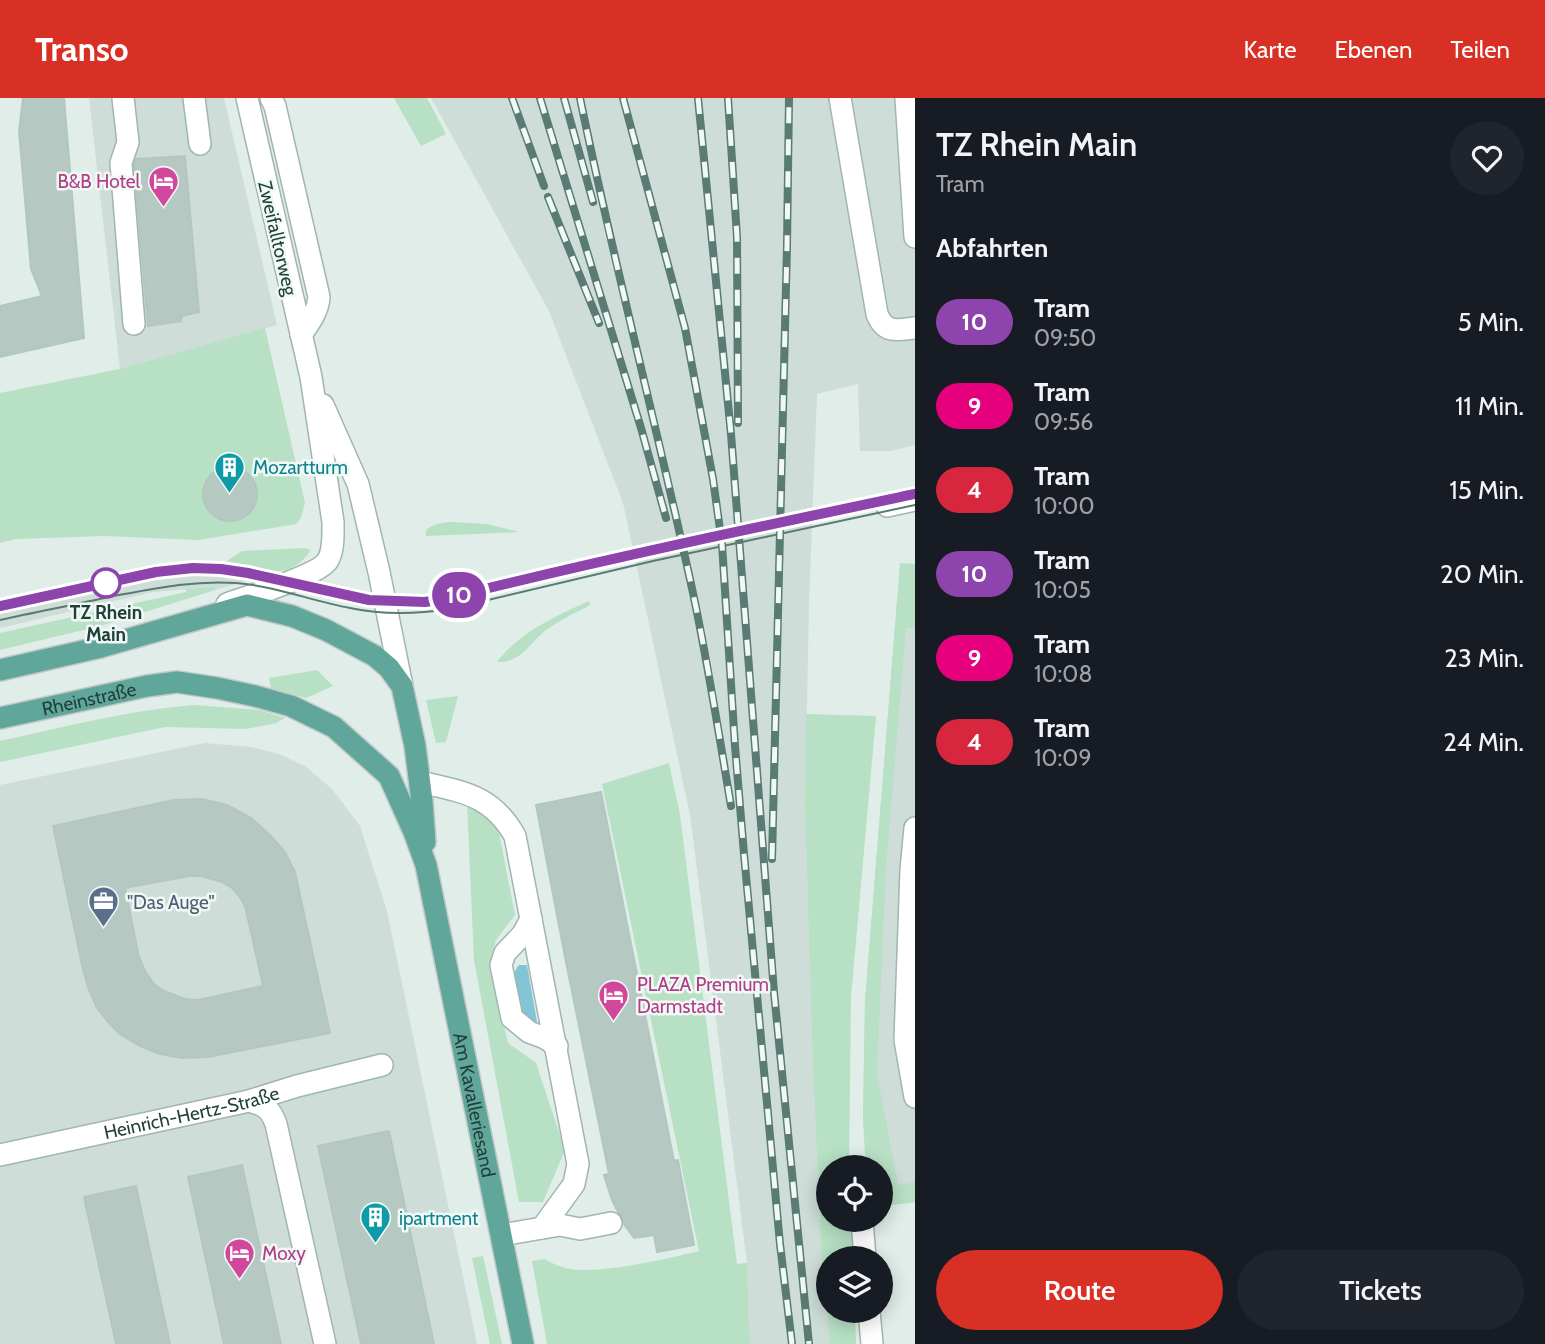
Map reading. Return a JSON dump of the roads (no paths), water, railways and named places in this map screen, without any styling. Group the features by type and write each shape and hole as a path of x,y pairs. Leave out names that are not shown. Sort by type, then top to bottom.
{"main road":[{"name":"Am Kavalleriesand","path":"173,626 247,606 292,616 326,629 361,647 388,668 402,686 408,710 420,782 426,865"},
{"path":"0,670 101,647 173,626"},
{"name":"Am Kavalleriesand","path":"177,682 217,688 291,706 334,727 389,775 415,832 426,865 523,1344"},
{"name":"Rheinstraße","path":"0,718 177,682"}],"street":[{"path":"123,98 128,142 121,163 134,324"},
{"path":"194,98 200,144"},
{"name":"Zweifalltorweg","path":"173,626 320,568 327,562 333,535 311,377 247,98"},
{"path":"271,98 319,297 315,314 301,335"},
{"path":"840,98 877,314 880,322 894,331 915,328"},
{"path":"906,98 915,237"},
{"name":"Zweifalltorweg","path":"311,377 358,484 393,643"},
{"path":"887,506 915,500"},
{"name":"Am Kavalleriesand","path":"393,643 402,686"},
{"path":"420,782 477,798 493,807 506,820 515,836 578,1164 574,1184 542,1228"},
{"path":"915,828 911,870 910,1040 915,1097"},
{"path":"531,919 523,934 505,953 501,965 512,1018 529,1032 556,1046"},
{"name":"Heinrich-Hertz-Straße","path":"0,1155 249,1101 382,1065"},
{"path":"249,1101 263,1105 272,1114 276,1124 325,1344"},
{"path":"501,1235 560,1225 580,1230 611,1223"},
{"path":"870,1323 872,1344"}],"water":[{"path":"519,965 527,965 537,1022 527,1024 522,1020 514,984"}],"tram line":[{"path":"0,606 156,572 193,568 248,573 369,600 425,602 915,494"},
{"name":"10","path":"0,606 156,572 193,568 261,575 356,598 385,602 425,602 651,550 915,494"},
{"path":"0,620 156,588 220,582 265,587 375,612 438,611 653,561 915,505"}],"railway":[{"path":"512,98 544,186"},
{"path":"540,98 666,518"},
{"path":"564,98 593,202"},
{"path":"580,98 693,593 731,806"},
{"path":"623,98 685,328 713,479 722,544 744,854 780,1244 792,1344"},
{"path":"698,98 731,434 774,992 809,1344"},
{"path":"728,98 737,237 738,423"},
{"path":"772,859 789,98"},
{"path":"548,197 599,323"}],"place":[{"name":"B&B Hotel","path":"163,208"},
{"name":"Mozartturm","path":"230,494"},
{"name":"TZ Rhein Main","path":"106,583"},
{"name":"\"Das Auge\"","path":"104,929"},
{"name":"PLAZA Premium Darmstadt","path":"614,1022"},
{"name":"ipartment","path":"376,1245"},
{"name":"Moxy","path":"239,1280"}]}
